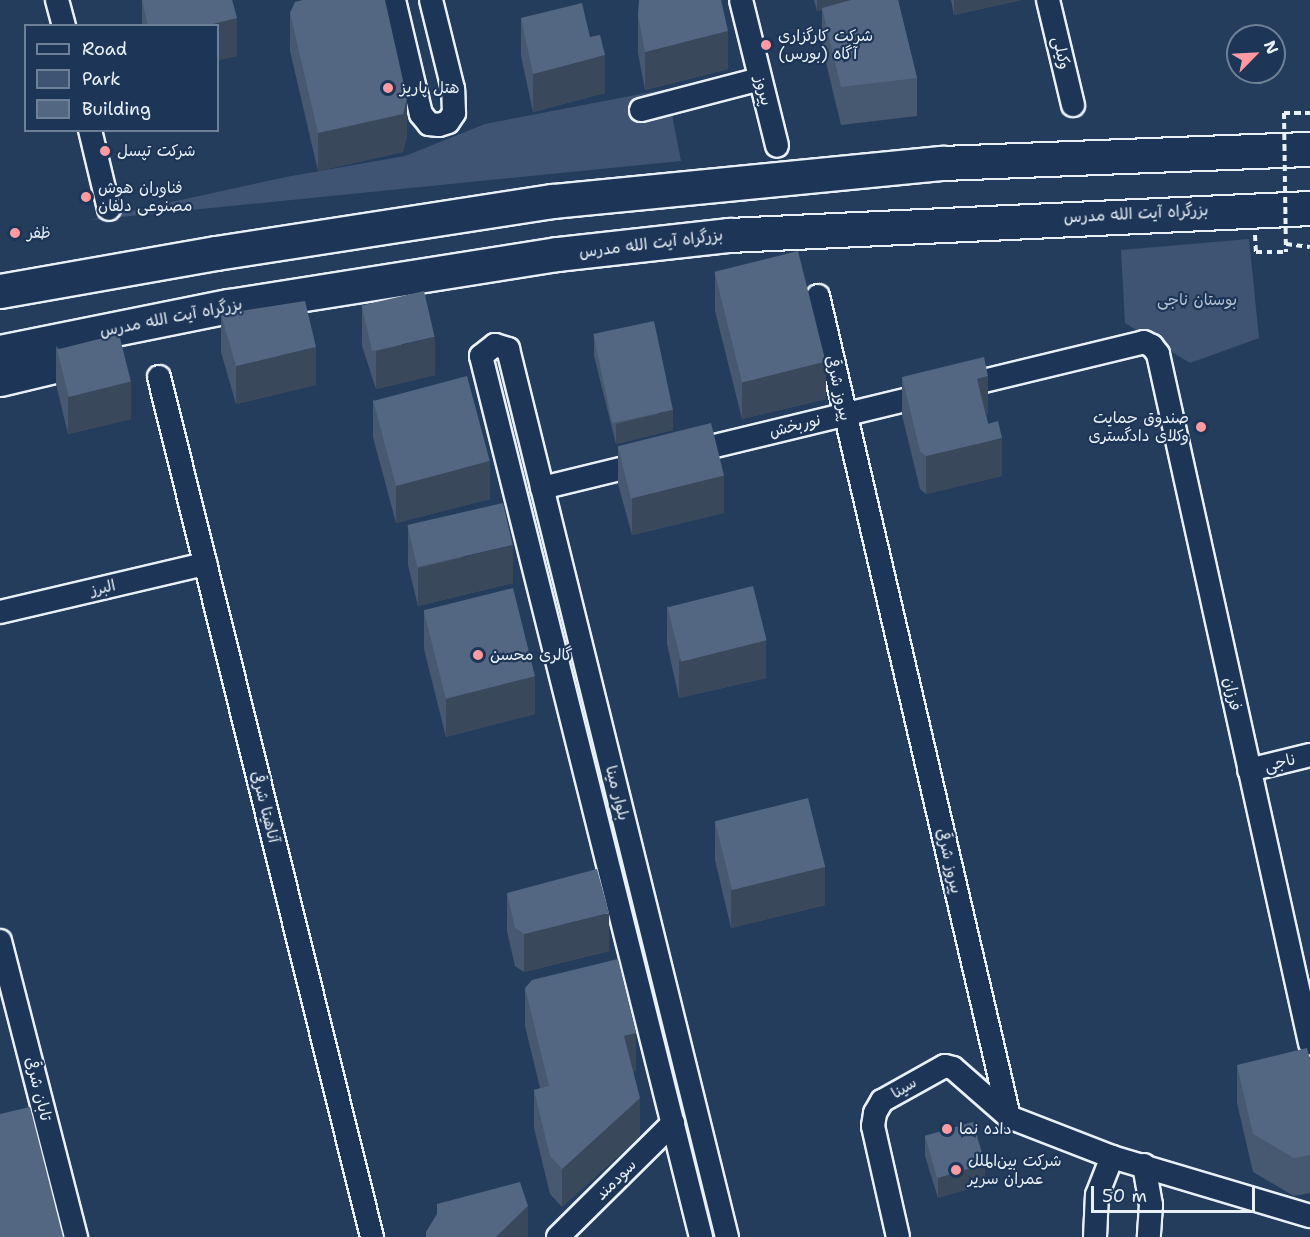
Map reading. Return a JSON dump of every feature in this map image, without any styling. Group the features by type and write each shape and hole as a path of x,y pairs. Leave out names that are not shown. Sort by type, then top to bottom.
{"highway":[{"path":"0,291 216,253 553,201 942,163 1310,149"},
{"name":"بزرگراه آیت الله مدرس","path":"0,352 229,306 557,254 729,235 1310,208"},
{"path":"0,379 116,351 229,306"}],"street":[{"path":"57,0 63,24"},
{"path":"394,0 421,114 429,124 439,125 448,122 454,113 453,89 430,0"},
{"name":"پیروز","path":"741,0 777,146"},
{"name":"وكيلی","path":"1048,0 1073,105"},
{"path":"641,110 760,79"},
{"path":"90,132 109,209"},
{"name":"پیروز شرقی","path":"818,296 1009,1117"},
{"name":"نوربخش","path":"542,488 1144,342 1152,346"},
{"name":"بلوار مینا","path":"701,1237 481,356 495,345 508,349 727,1237"},
{"name":"فرزان","path":"1152,346 1158,354 1310,1043"},
{"name":"آناهیتا شرقی","path":"159,377 372,1237"},
{"name":"البرز","path":"0,612 205,564"},
{"name":"ناجی","path":"1249,770 1310,755"},
{"name":"تابان شرقی","path":"0,941 76,1237"},
{"name":"سینا","path":"898,1237 873,1126 882,1101 945,1066 953,1068 1009,1117"},
{"path":"1009,1117 1112,1157 1310,1216"},
{"name":"سودمند","path":"558,1237 673,1123"},
{"path":"1095,1237 1097,1195 1112,1157"},
{"path":"1144,1166 1151,1205 1149,1237"}],"path":[{"path":"1256,252 1286,252 1284,113 1310,113"},
{"path":"1286,244 1310,247"}],"green space":[{"path":"667,89 681,161 90,220 286,177 405,156 485,124"},
{"name":"بوستان ناجی","path":"1249,239 1259,338 1190,363 1125,323 1121,250"},
{"path":"501,351 611,798 715,1237 489,355"}],"building":[{"path":"142,0 232,0 237,18 212,24 148,24"},
{"path":"303,0 385,0 407,98 403,114 318,133 290,13 295,2"},
{"path":"639,0 721,0 728,31 645,52 638,15"},
{"path":"851,0 898,0 917,78 841,87 822,8"},
{"path":"582,3 590,37 600,35 605,55 533,74 521,18"},
{"path":"798,251 826,362 742,382 715,272"},
{"path":"424,291 435,337 372,351 362,305"},
{"path":"305,301 316,347 236,366 221,314"},
{"path":"654,321 673,410 612,423 593,334"},
{"path":"119,334 131,382 69,397 57,349"},
{"path":"984,357 988,376 977,379 988,424 998,421 1002,438 926,456 920,451 902,377"},
{"path":"467,376 490,461 396,486 373,401"},
{"path":"711,423 724,475 631,499 618,446"},
{"path":"503,503 513,545 417,567 408,525"},
{"path":"753,586 767,640 681,662 668,607"},
{"path":"513,588 535,676 446,699 424,610"},
{"path":"808,798 825,867 732,890 715,821"},
{"path":"597,869 609,913 524,934 515,928 507,893"},
{"path":"618,959 636,1033 624,1036 640,1098 562,1169 550,1156 534,1090 549,1086 525,988 532,980"},
{"path":"1307,1048 1310,1060 1310,1155 1294,1158 1253,1134 1237,1065"},
{"path":"30,1107 63,1237 0,1237 0,1114"},
{"path":"973,1122 985,1164 937,1178 925,1136"},
{"path":"520,1182 528,1206 496,1237 426,1237 426,1232 437,1214 437,1204"}],"place":[{"name":"شرکت کارگزاری آگاه (بورس)","path":"766,45"},
{"name":"هتل پاریز","path":"388,88"},
{"name":"شرکت تپسل","path":"105,151"},
{"name":"فناوران هوش مصنوعی دلفان","path":"86,197"},
{"name":"ظفر","path":"15,233"},
{"name":"صندوق حمایت وکلای دادگستری","path":"1201,427"},
{"name":"گالری محسن","path":"478,655"},
{"name":"داده نما","path":"947,1129"},
{"name":"شرکت بین‌الملل عمران سریر","path":"956,1170"}]}
